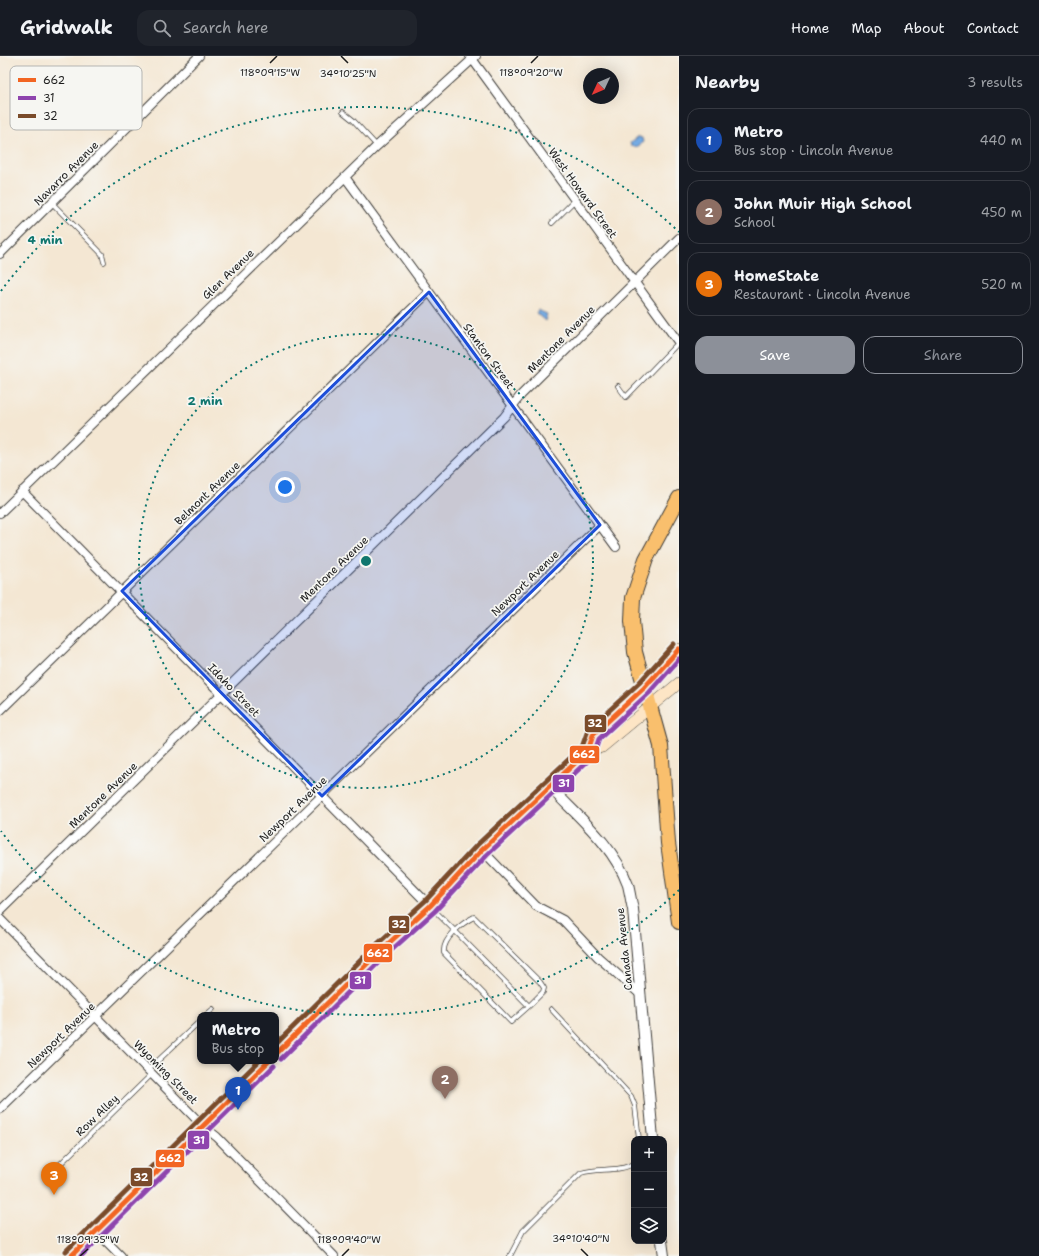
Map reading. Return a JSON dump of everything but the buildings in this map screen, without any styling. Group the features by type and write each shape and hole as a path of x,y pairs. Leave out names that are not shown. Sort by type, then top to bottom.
{"highway":[{"path":"679,498 646,559 634,598 633,639 644,688 651,706 661,746 668,844 679,922"}],"main road":[{"path":"588,751 593,736 644,688 679,649"},
{"path":"279,1051 380,952 430,906 482,850 549,786 588,751 602,747 679,684"},
{"path":"71,1256 266,1064"}],"street":[{"name":"Navarro Avenue","path":"142,111 199,56"},
{"name":"Glen Avenue","path":"0,513 377,146 473,57"},
{"name":"West Howard Street","path":"473,57 574,201 635,281 679,343"},
{"name":"Navarro Avenue","path":"0,254 124,130"},
{"name":"Stanton Street","path":"345,177 616,547"},
{"name":"Mentone Avenue","path":"0,911 513,407 521,395 679,238"},
{"name":"Belmont Avenue","path":"0,711 429,292"},
{"name":"Idaho Street","path":"22,491 122,591 430,906"},
{"name":"Newport Avenue","path":"0,1109 600,525"},
{"name":"Canada Avenue","path":"549,786 608,847 628,886 633,909 653,1136"},
{"path":"482,850 536,906 563,920 598,957 641,995"},
{"name":"Wyoming Street","path":"0,919 203,1126 217,1137 334,1256"},
{"path":"96,1231 121,1256"},
{"path":"662,1244 664,1256"}],"lane":[{"path":"343,112 353,120 377,146"},
{"path":"552,223 574,201"},
{"path":"52,203 102,254 104,262"},
{"path":"618,386 626,396 679,343"},
{"path":"430,906 529,1006"},
{"path":"474,917 478,919 540,982 544,988 543,992 529,1006 511,1022 444,953 444,945 455,931 474,917"},
{"path":"210,1012 213,1009"},
{"path":"551,1009 631,1096 635,1106 638,1136"},
{"name":"Row Alley","path":"55,1169 197,1024"},
{"path":"510,1256 523,1231 582,1173 591,1170 628,1167 631,1165"}],"highlighted area":[{"path":"429,292 600,525 322,796 122,591"}],"water":[{"path":"638,137 642,138 643,142 637,147 631,146 630,143"},
{"path":"538,310 547,314 545,321 536,313"}],"transit line":[{"name":"32","path":"279,1041 375,946 425,901 477,845 582,747 588,730 639,683 674,644"},
{"name":"662","path":"279,1051 380,951 430,906 482,850 588,751 593,735 644,688 679,649"},
{"name":"31","path":"281,1059 385,956 435,911 487,855 593,756 599,739 649,693 679,659"},
{"name":"32","path":"66,1251 256,1064"},
{"name":"662","path":"71,1256 266,1064"},
{"name":"31","path":"81,1256 274,1066"}],"place":[{"name":"John Muir High School","path":"445,1099"},
{"name":"Metro","path":"238,1110"},
{"name":"HomeState","path":"54,1195"}]}
